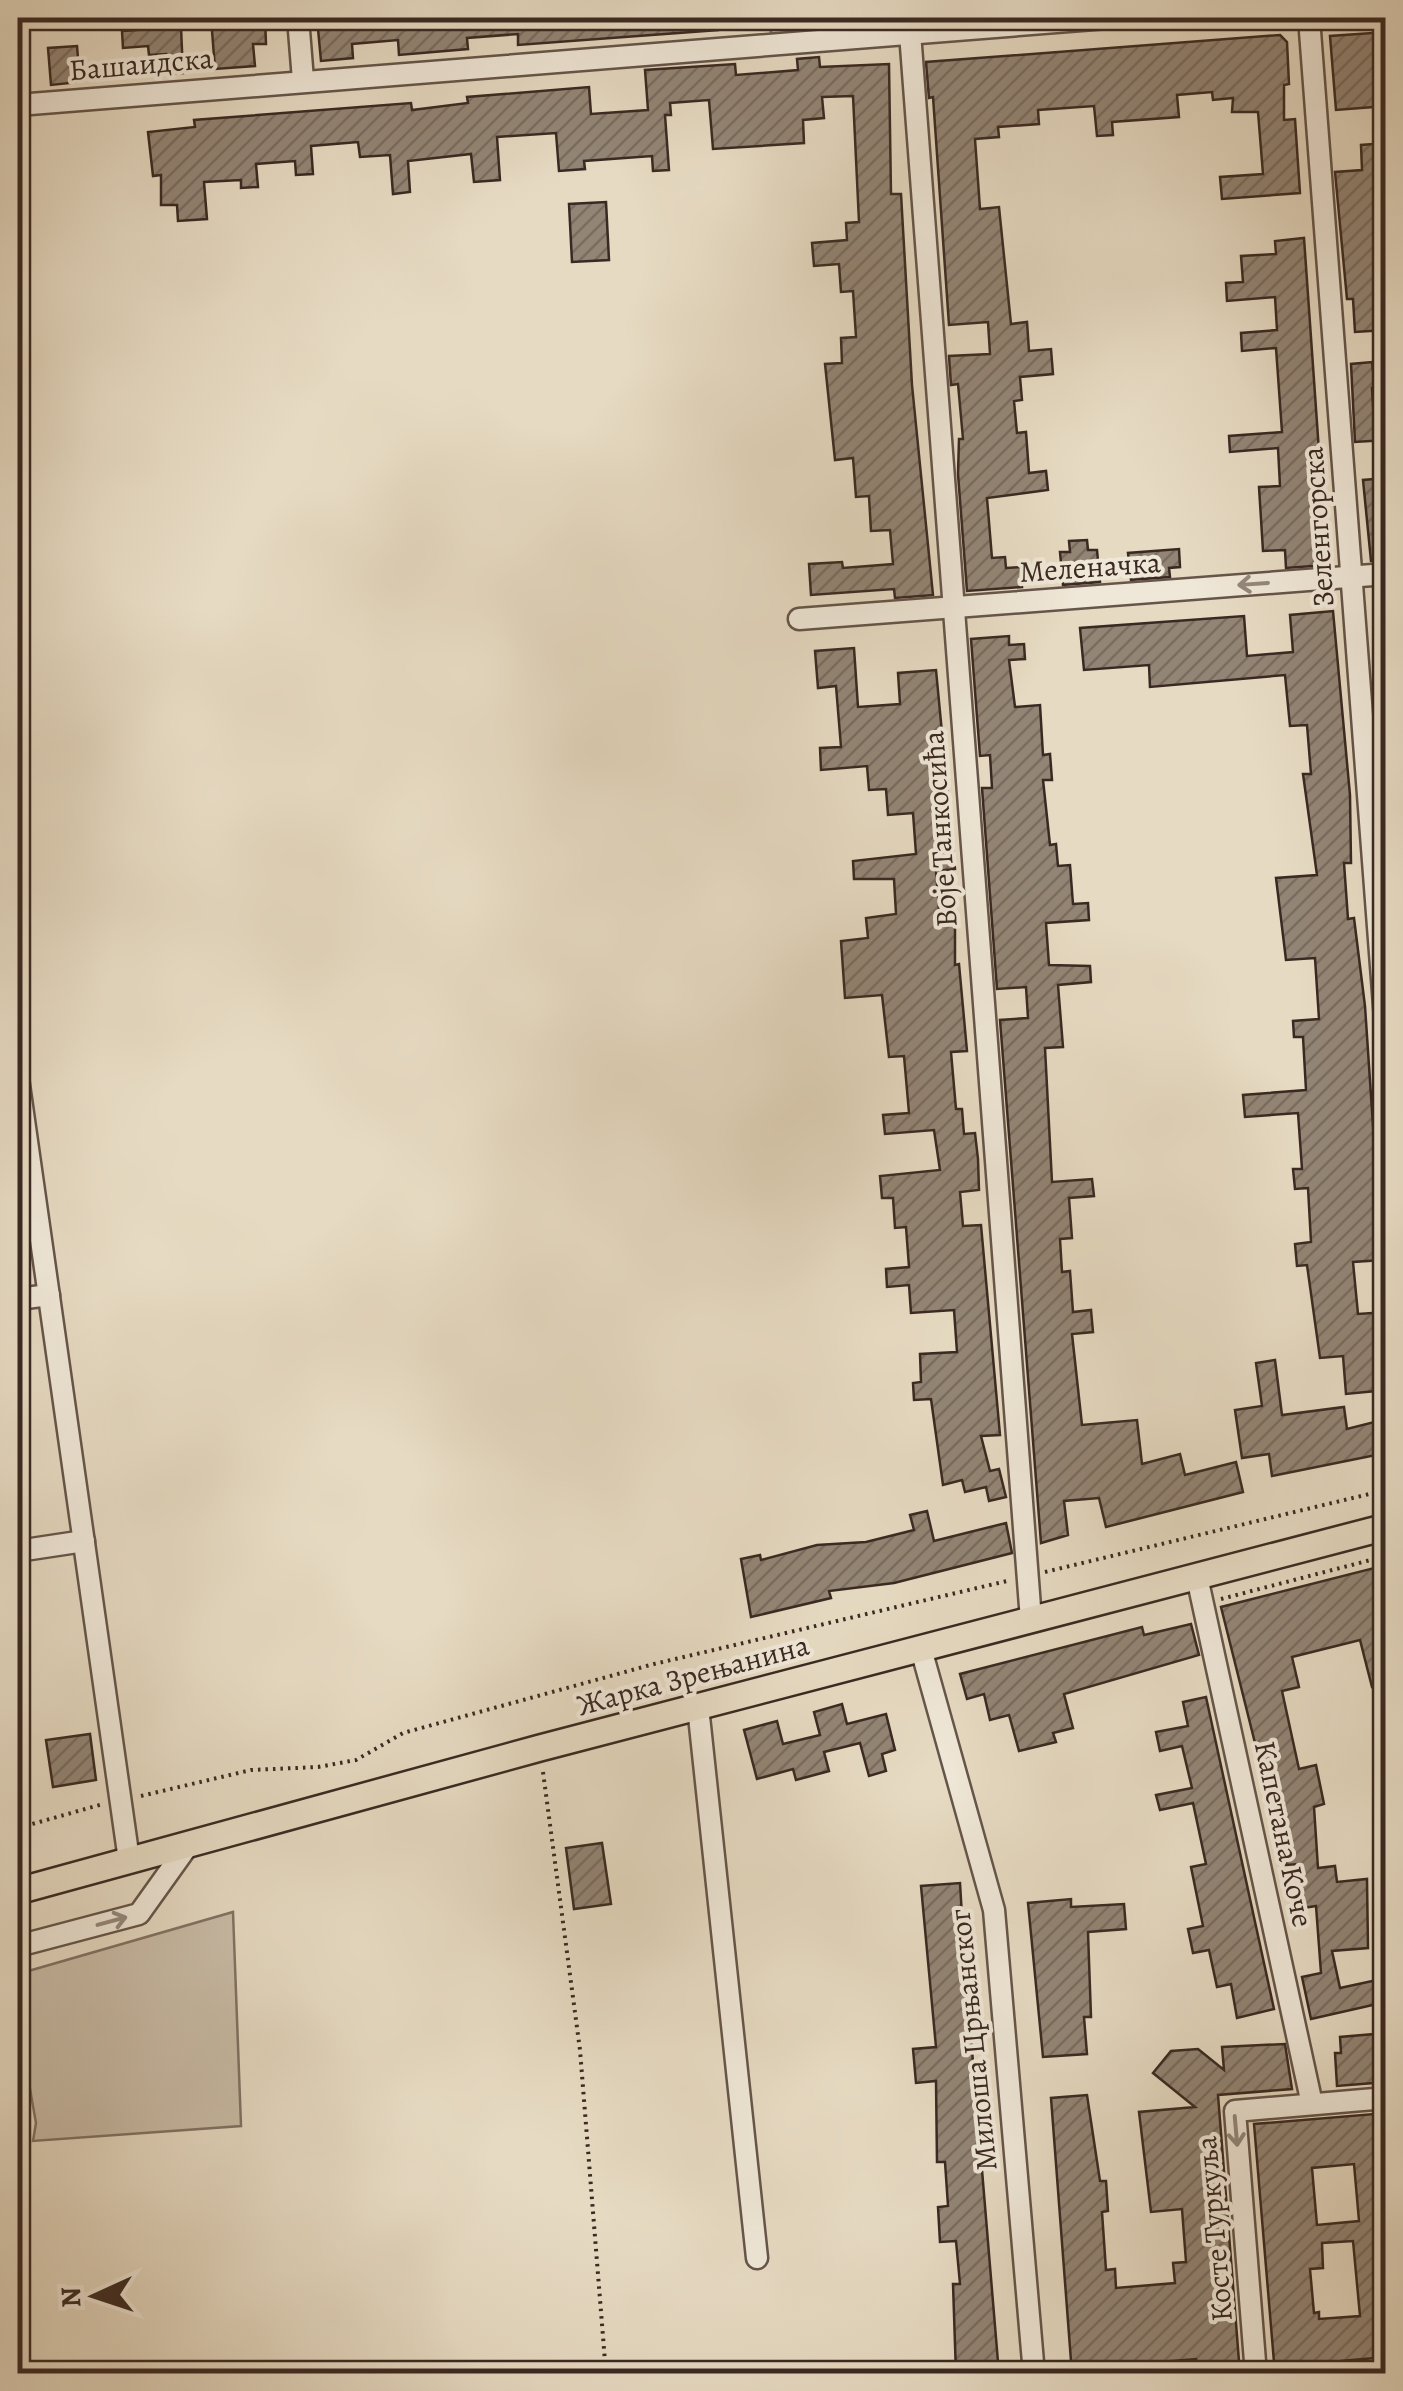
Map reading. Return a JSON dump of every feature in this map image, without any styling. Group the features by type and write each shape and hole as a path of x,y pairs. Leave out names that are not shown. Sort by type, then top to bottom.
{"main road":[{"name":"Жарка Зрењанина","path":"18,1891 540,1748 1386,1527"}],"street":[{"path":"298,18 303,80"},
{"name":"Башаидска","path":"18,104 1107,18"},
{"name":"Зеленгорска","path":"1309,18 1386,1032"},
{"name":"Воје Танкосића","path":"910,33 1031,1620"},
{"name":"Меленачка","path":"798,618 1386,574"},
{"path":"18,1078 130,1860"},
{"path":"18,1299 48,1294"},
{"path":"18,1551 84,1542"},
{"name":"Капетана Коче","path":"1197,1577 1312,2104"},
{"name":"Милоша Црњанског","path":"921,1649 994,1910 1034,2374"},
{"path":"698,1707 757,2258"},
{"path":"18,1946 139,1914 189,1844"},
{"name":"Косте Туркуља","path":"1256,2374 1234,2110 1386,2098"}],"path":[{"path":"18,1828 120,1799 251,1770 356,1760 404,1733 748,1638 1386,1490"},
{"path":"1203,1604 1386,1556"},
{"path":"540,1748 580,2050 606,2374"}],"green space":[{"path":"770,18 965,18 771,34"},
{"path":"233,1912 241,2126 33,2141 36,2123 18,2021 18,1974"}],"building":[{"path":"211,18 265,18 266,44 253,44 255,66 215,69"},
{"path":"317,18 718,18 718,30 518,45 518,34 467,38 468,49 399,55 398,40 352,44 353,58 321,61"},
{"path":"181,27 183,73 167,74 166,54 149,55 148,46 123,48 122,31"},
{"path":"1386,32 1386,106 1336,110 1330,36"},
{"path":"1280,35 1287,42 1289,84 1284,85 1284,120 1295,119 1300,193 1222,199 1220,177 1263,174 1258,112 1232,112 1233,98 1213,100 1212,92 1177,95 1179,117 1112,122 1113,135 1097,136 1094,106 1038,110 1039,124 998,127 999,137 975,139 980,209 999,207 1011,324 1027,322 1029,351 1051,349 1053,374 1020,377 1022,400 1014,401 1017,433 1026,432 1029,473 1046,471 1048,490 987,498 992,558 1005,557 1006,568 1020,567 1022,587 967,591 958,474 959,439 963,439 958,384 951,385 949,356 990,354 988,322 949,325 933,97 929,98 926,62"},
{"path":"77,46 80,82 51,85 48,48"},
{"path":"819,57 820,67 889,64 891,194 901,194 912,385 933,595 895,598 894,589 811,595 809,564 842,562 843,568 893,564 890,530 871,531 869,496 856,497 853,458 835,460 825,364 842,363 841,338 856,337 853,291 841,292 839,264 814,266 812,243 847,240 846,223 859,222 853,96 822,97 824,118 803,120 804,143 713,149 709,100 670,103 671,115 665,115 669,170 653,171 652,156 584,161 585,169 559,171 556,133 497,137 500,180 474,182 471,154 408,161 410,192 393,194 390,155 360,157 358,142 311,146 313,174 296,175 295,161 256,164 258,187 241,188 241,180 204,182 207,219 178,221 177,205 161,205 161,175 153,176 148,132 195,127 194,120 411,103 412,110 468,103 467,97 589,87 591,114 648,110 645,70 735,64 736,75 798,70 797,59"},
{"path":"1386,143 1386,163 1381,163 1386,330 1355,332 1353,299 1347,299 1335,172 1362,170 1361,145"},
{"path":"606,202 609,260 572,262 569,204"},
{"path":"1304,238 1327,565 1286,568 1285,550 1263,551 1259,487 1280,486 1278,448 1230,452 1229,436 1282,432 1276,348 1242,351 1241,333 1277,330 1275,297 1227,301 1226,283 1243,282 1241,256 1276,254 1275,241"},
{"path":"1372,362 1373,371 1386,370 1386,387 1372,388 1374,422 1386,421 1386,440 1355,442 1351,364"},
{"path":"1386,478 1386,560 1371,561 1363,480"},
{"path":"1087,540 1088,550 1097,550 1100,582 1063,585 1060,552 1070,552 1069,541"},
{"path":"1179,549 1180,567 1169,568 1170,577 1131,580 1128,553"},
{"path":"1333,611 1350,795 1351,863 1344,863 1348,919 1354,918 1365,1006 1382,1260 1353,1262 1358,1314 1386,1312 1386,1390 1346,1394 1343,1356 1320,1358 1307,1265 1297,1266 1295,1244 1311,1242 1308,1188 1295,1189 1293,1169 1302,1169 1298,1113 1245,1117 1243,1095 1306,1090 1303,1037 1294,1037 1293,1021 1319,1019 1315,958 1286,960 1276,878 1317,875 1303,774 1311,774 1307,725 1290,726 1285,675 1150,687 1149,665 1084,670 1080,628 1244,616 1247,656 1293,652 1290,615"},
{"path":"1009,636 1009,645 1024,644 1025,659 1009,660 1015,707 1040,705 1043,755 1050,754 1052,780 1043,780 1050,845 1056,844 1058,866 1070,865 1073,904 1088,903 1089,920 1046,923 1049,965 1090,966 1091,982 1058,985 1063,1047 1045,1048 1052,1182 1092,1179 1094,1196 1069,1198 1072,1238 1060,1239 1062,1272 1070,1271 1073,1312 1091,1310 1093,1332 1072,1334 1082,1425 1137,1420 1142,1464 1180,1454 1185,1475 1236,1462 1243,1492 1106,1527 1099,1498 1064,1501 1068,1535 1041,1543 1000,1020 1028,1018 1026,987 997,989 982,788 992,788 990,755 980,756 971,639"},
{"path":"854,648 858,707 900,704 898,673 936,670 955,869 936,871 939,910 955,909 955,965 959,964 967,1051 951,1052 956,1109 962,1109 964,1134 975,1133 978,1159 979,1190 960,1192 963,1226 981,1225 1000,1435 981,1436 990,1471 999,1469 1006,1497 989,1501 986,1487 965,1492 962,1480 943,1485 931,1399 914,1400 913,1383 921,1382 920,1354 957,1352 954,1310 911,1313 909,1285 887,1287 886,1269 909,1267 906,1227 895,1228 893,1198 882,1198 880,1176 940,1170 934,1130 885,1134 883,1115 909,1113 904,1056 889,1057 882,995 845,998 841,941 868,938 866,918 896,914 894,879 854,879 853,861 916,854 913,813 888,815 886,789 869,790 867,766 821,770 820,748 841,747 836,686 818,688 815,651"},
{"path":"1275,1360 1282,1415 1344,1407 1347,1429 1386,1419 1386,1453 1272,1476 1269,1454 1242,1458 1235,1410 1262,1406 1256,1363"},
{"path":"927,1511 934,1541 1006,1523 1012,1553 894,1583 829,1591 831,1598 751,1617 741,1559 760,1555 761,1560 817,1545 866,1542 914,1530 910,1515"},
{"path":"1386,1565 1386,1683 1372,1687 1360,1640 1292,1657 1299,1687 1282,1691 1299,1769 1316,1765 1324,1804 1314,1807 1318,1868 1335,1866 1337,1882 1367,1879 1368,1948 1332,1951 1340,1988 1386,1978 1386,2002 1311,2019 1302,1977 1321,1973 1316,1906 1303,1908 1298,1864 1286,1865 1284,1826 1276,1827 1221,1607"},
{"path":"1191,1624 1199,1655 1064,1694 1073,1728 1053,1733 1056,1742 1019,1751 1009,1715 990,1720 984,1694 967,1699 960,1674 1142,1627 1144,1635"},
{"path":"1206,1697 1274,2009 1237,2018 1231,1984 1217,1987 1209,1950 1193,1953 1188,1929 1203,1926 1191,1867 1206,1864 1193,1803 1160,1810 1156,1795 1192,1788 1182,1746 1160,1751 1156,1732 1188,1726 1183,1702"},
{"path":"842,1704 847,1724 886,1714 895,1750 882,1754 886,1771 869,1776 860,1743 824,1752 829,1771 796,1780 793,1769 757,1779 744,1730 777,1721 783,1744 820,1735 814,1712"},
{"path":"90,1734 96,1780 53,1787 46,1740"},
{"path":"602,1843 611,1904 574,1909 566,1848"},
{"path":"960,1883 999,2374 956,2374 953,2284 960,2284 956,2241 940,2242 938,2207 948,2206 945,2162 937,2162 936,2081 916,2083 913,2049 936,2047 921,1886"},
{"path":"1071,1899 1071,1907 1124,1904 1126,1929 1088,1932 1091,2017 1084,2017 1087,2054 1043,2057 1028,1903"},
{"path":"1386,2033 1386,2082 1337,2086 1335,2053 1341,2053 1340,2037"},
{"path":"1285,2044 1292,2089 1218,2095 1240,2374 1198,2374 1196,2359 1135,2364 1136,2374 1072,2374 1051,2098 1087,2095 1100,2181 1106,2181 1108,2211 1102,2212 1106,2270 1115,2269 1116,2288 1175,2283 1173,2263 1186,2262 1182,2209 1151,2212 1139,2112 1195,2107 1153,2073 1171,2051 1198,2049 1224,2070 1222,2047"},
{"path":"1386,2113 1386,2357 1342,2361 1343,2374 1275,2374 1254,2124","holes":["1354,2164 1359,2221 1317,2225 1312,2168","1353,2241 1360,2316 1319,2319 1319,2312 1314,2313 1310,2269 1323,2268 1322,2243"]}]}
